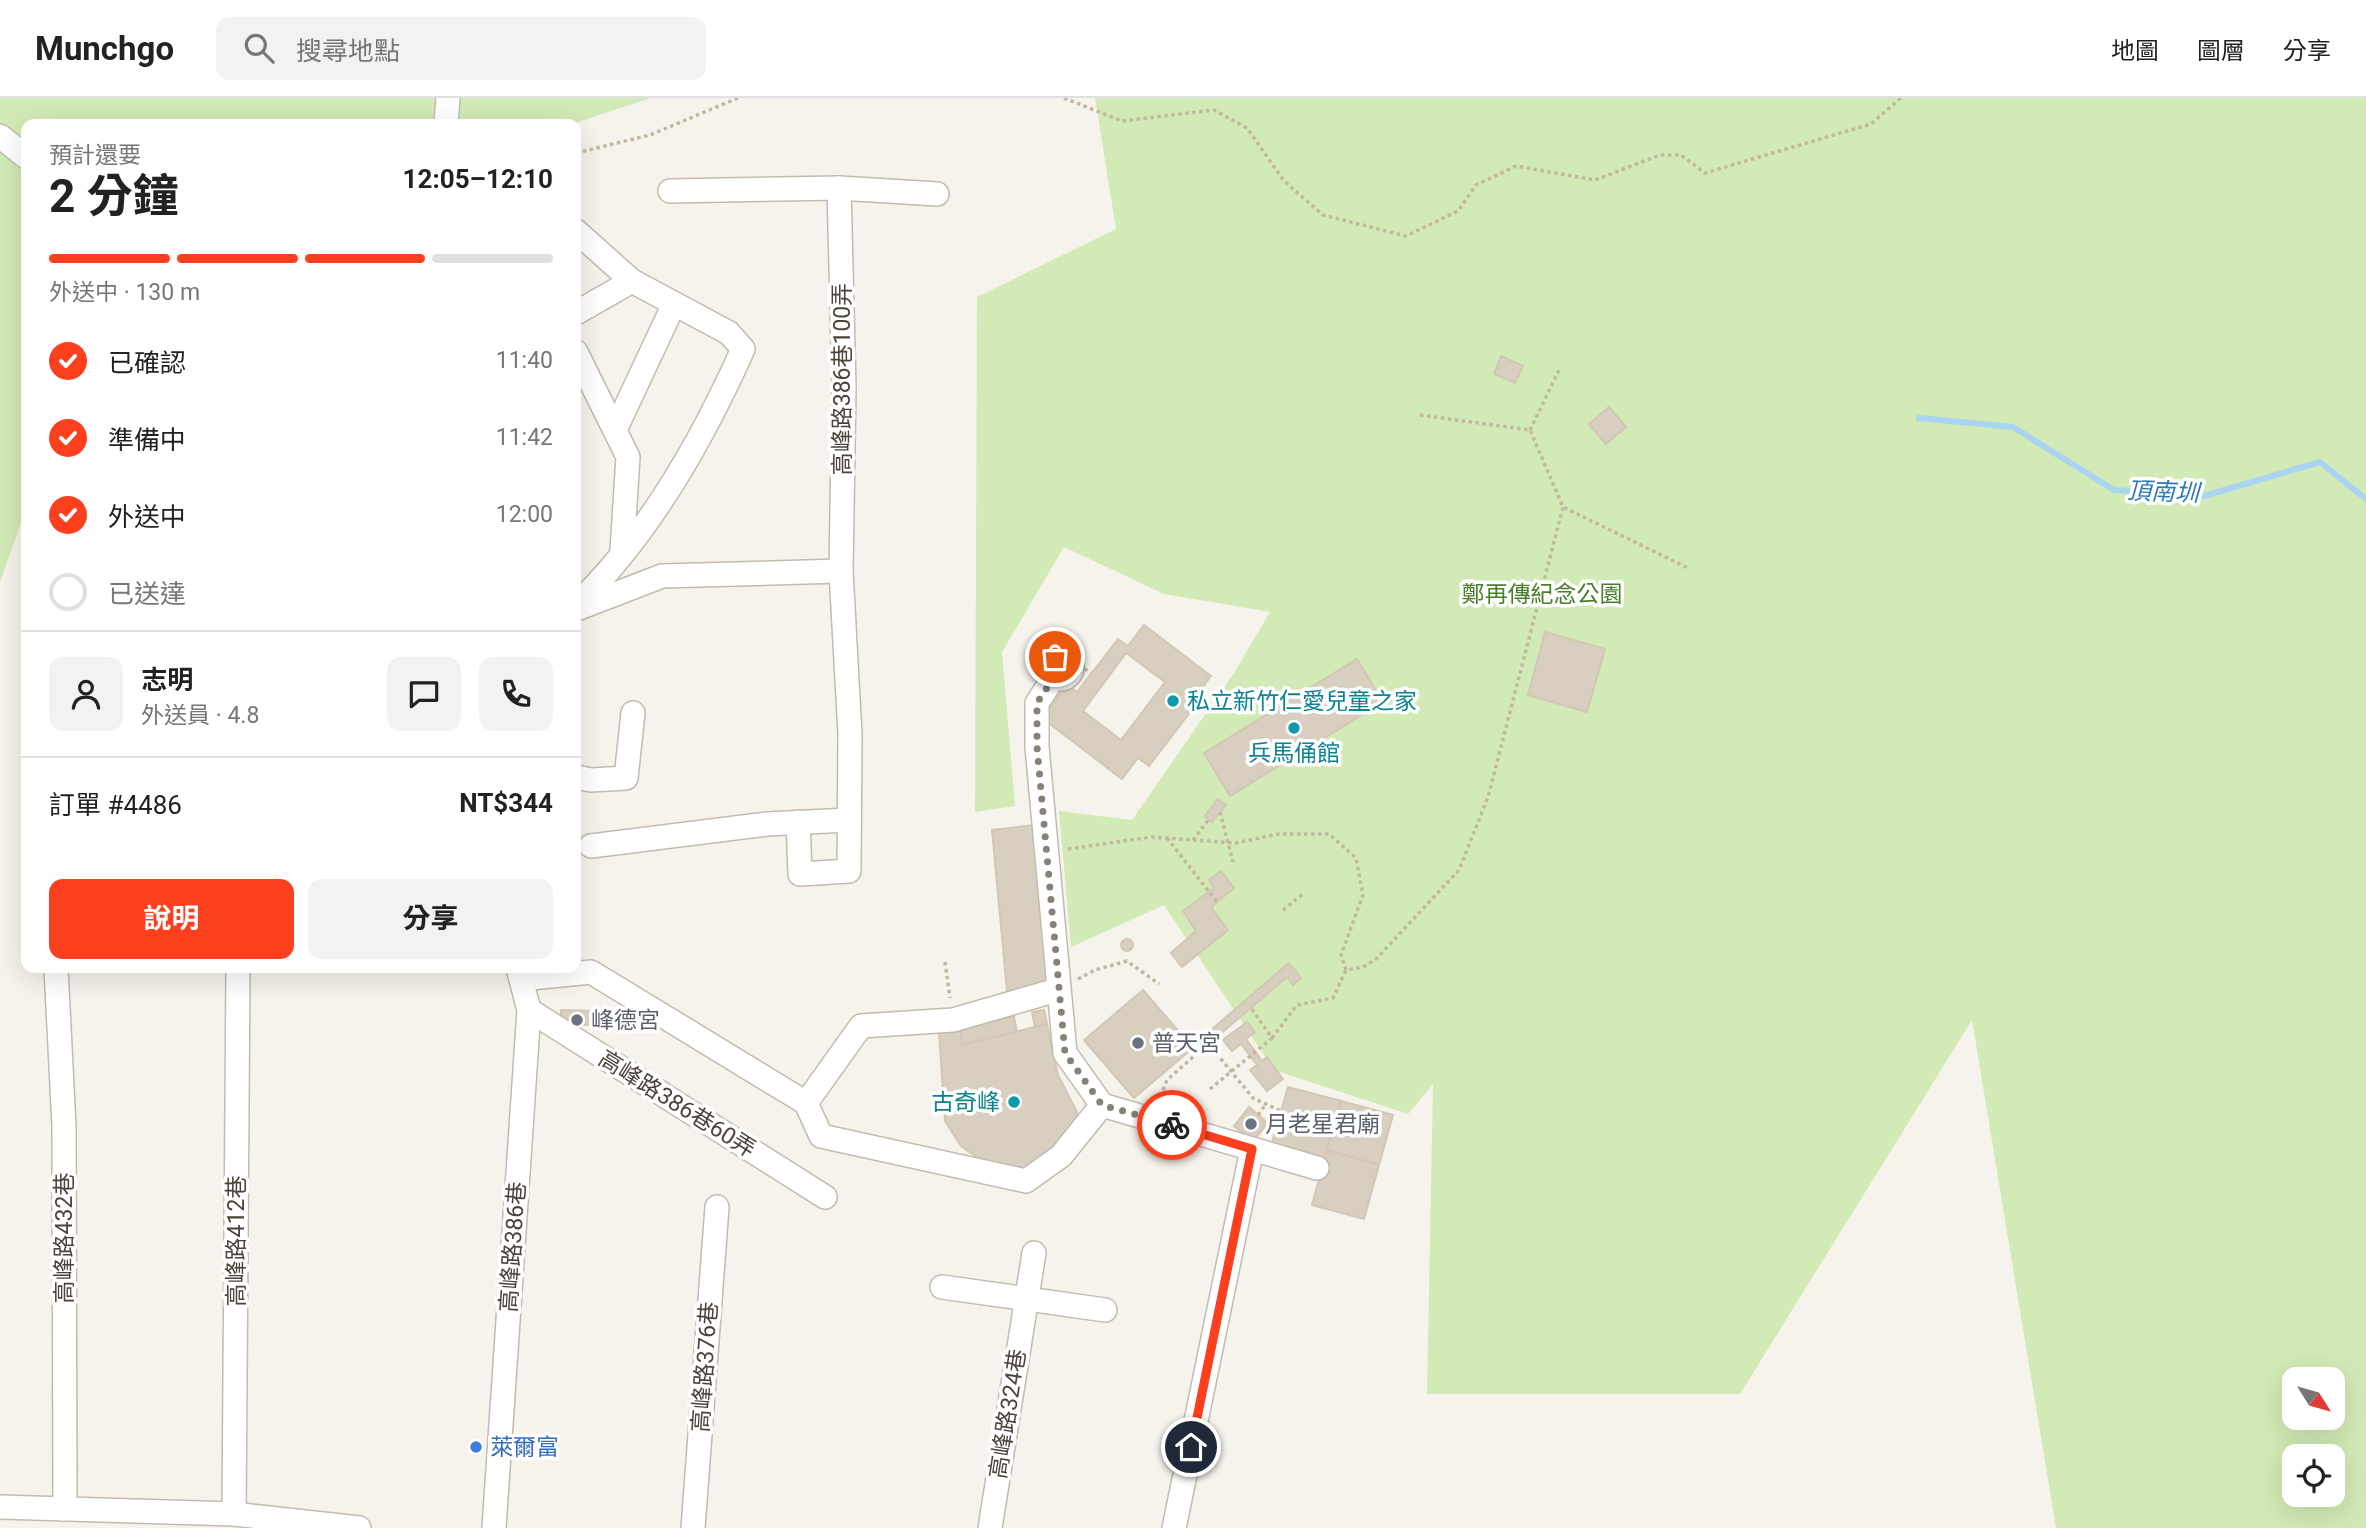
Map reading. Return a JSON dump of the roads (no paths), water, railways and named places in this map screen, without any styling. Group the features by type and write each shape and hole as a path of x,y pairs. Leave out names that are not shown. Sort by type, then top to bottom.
{"street":[{"path":"446,119 448,98"},
{"path":"0,136 21,153"},
{"path":"670,191 839,188 937,194"},
{"name":"高峰路386巷100弄","path":"799,822 800,874 849,871 850,734 841,570 844,387 839,188"},
{"path":"581,235 632,281 729,333 743,349 676,479 600,582 581,602"},
{"path":"581,310 632,281"},
{"path":"615,430 674,304"},
{"path":"581,362 628,457 622,551"},
{"path":"581,605 662,576 841,570"},
{"path":"1067,657 1055,657 1049,663 1049,671 1054,677 1037,703 1037,736 1057,990 1065,1053 1102,1105 1317,1168"},
{"path":"581,778 626,778 633,713"},
{"path":"591,846 767,824 848,820"},
{"path":"581,972 592,972 806,1103 821,1136 1026,1181 1060,1156 1102,1105"},
{"name":"高峰路432巷","path":"56,973 64,1126 65,1508"},
{"name":"高峰路412巷","path":"234,1514 238,973"},
{"path":"519,974 556,973"},
{"name":"高峰路386巷","path":"494,1528 529,1010 519,974"},
{"path":"806,1103 861,1026 953,1020 1057,990"},
{"name":"高峰路386巷60弄","path":"529,1010 825,1197"},
{"path":"1174,1528 1252,1149"},
{"name":"高峰路376巷","path":"693,1528 717,1207"},
{"name":"高峰路324巷","path":"990,1528 1034,1253"},
{"path":"942,1287 1105,1310"},
{"path":"0,1507 234,1514 308,1525 359,1528"}],"waterway":[{"name":"頂南圳","path":"1919,418 2013,427 2114,490 2204,496 2320,462 2366,499"}],"place":[{"name":"私立新竹仁愛兒童之家","path":"1173,701"},
{"name":"兵馬俑館","path":"1294,728"},
{"name":"峰德宮","path":"577,1020"},
{"name":"普天宮","path":"1138,1043"},
{"name":"古奇峰","path":"1014,1102"},
{"name":"月老星君廟","path":"1251,1124"},
{"name":"萊爾富","path":"476,1447"}],"park label":[{"name":"鄭再傳紀念公園","path":"1542,594"}]}
